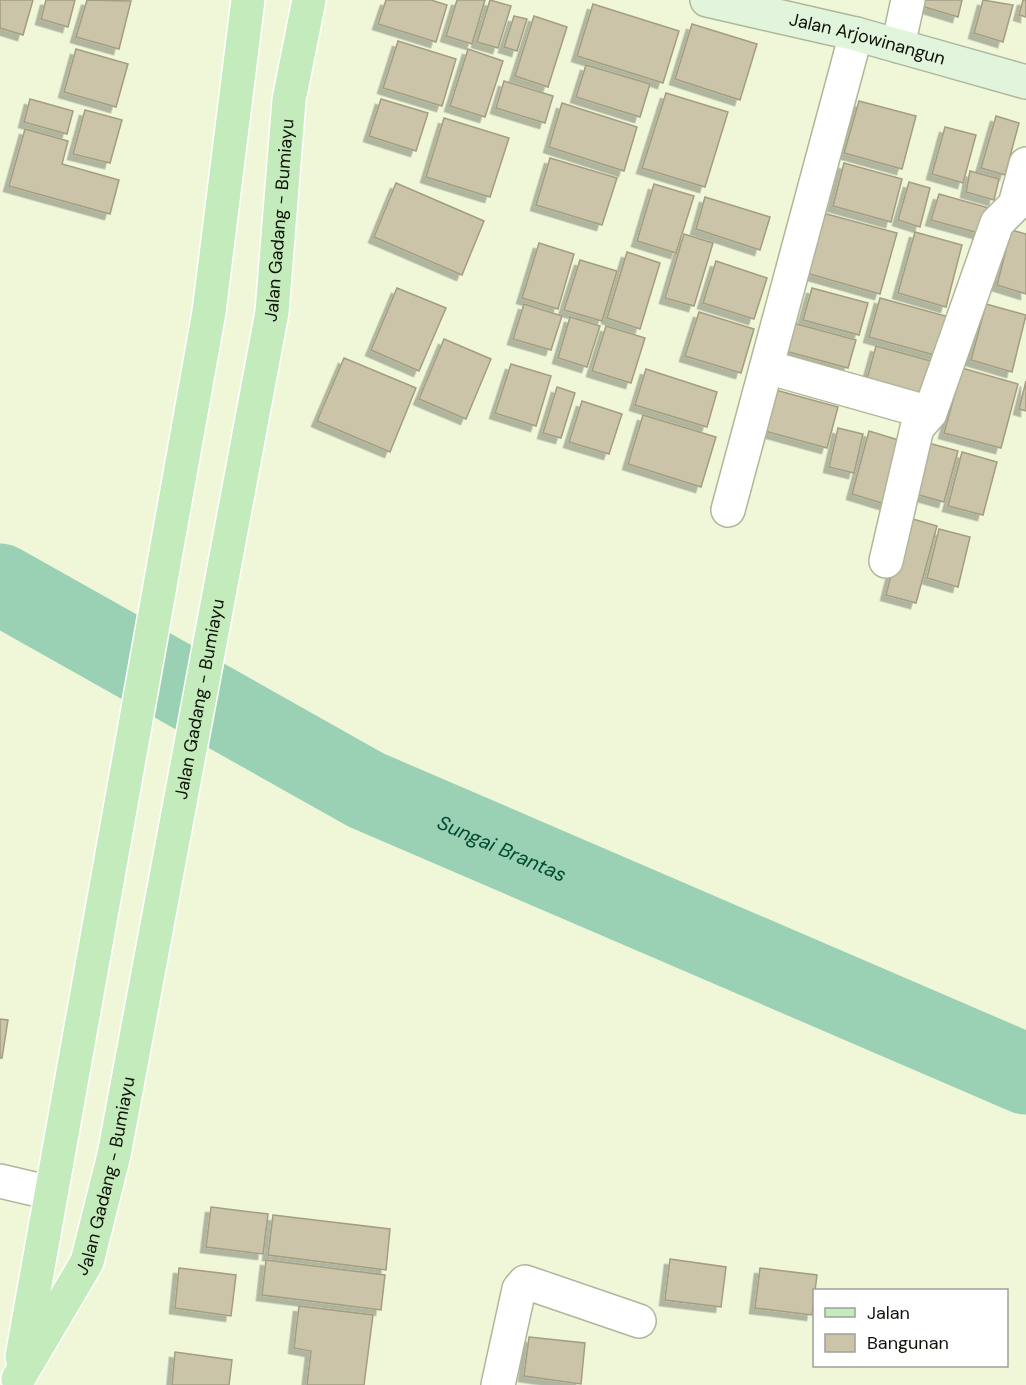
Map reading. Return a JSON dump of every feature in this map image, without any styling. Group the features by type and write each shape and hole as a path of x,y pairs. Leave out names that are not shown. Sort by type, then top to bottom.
{"main road":[{"name":"Jalan Gadang - Bumiayu","path":"17,1382 209,312 248,0"},
{"name":"Jalan Gadang - Bumiayu","path":"17,1382 87,1262 114,1155 272,312 289,100 309,0"},
{"name":"Jalan Arjowinangun","path":"707,0 856,34 1026,82"}],"street":[{"path":"898,46 908,0"},
{"path":"728,510 856,34"},
{"path":"886,561 917,428 930,413 997,223 1015,205 1026,164"},
{"path":"767,367 930,413"},
{"path":"0,1181 51,1193"},
{"path":"498,1385 519,1289 525,1282 639,1321"}],"building":[{"path":"0,0 33,0 23,35 0,28"},
{"path":"46,0 75,0 68,27 41,19"},
{"path":"87,0 131,1 119,49 76,37"},
{"path":"386,0 431,0 447,5 436,42 378,24"},
{"path":"457,0 485,0 472,44 446,36"},
{"path":"490,0 511,6 498,48 477,42"},
{"path":"919,0 962,0 958,17 918,5"},
{"path":"983,0 1013,5 1003,42 974,33"},
{"path":"1023,0 1026,0 1026,17 1019,15"},
{"path":"593,4 679,31 663,83 577,56"},
{"path":"514,16 527,19 517,51 504,47"},
{"path":"534,16 567,27 548,87 515,76"},
{"path":"692,24 757,44 740,100 675,79"},
{"path":"398,41 456,59 442,106 383,88"},
{"path":"76,49 128,64 116,107 64,92"},
{"path":"468,49 503,61 485,117 450,106"},
{"path":"586,65 650,84 640,117 576,97"},
{"path":"504,81 553,96 545,123 496,108"},
{"path":"666,93 728,112 705,187 642,168"},
{"path":"30,99 73,111 67,134 24,122"},
{"path":"381,99 428,113 416,151 369,136"},
{"path":"859,101 916,116 902,169 844,153"},
{"path":"562,103 637,127 624,171 549,147"},
{"path":"85,110 122,120 110,163 73,154"},
{"path":"996,116 1019,123 1005,175 981,168"},
{"path":"444,118 509,138 490,197 426,177"},
{"path":"945,127 976,135 963,183 932,174"},
{"path":"25,129 68,141 62,164 119,180 110,214 9,186"},
{"path":"550,158 617,178 602,225 536,205"},
{"path":"844,163 902,179 891,222 833,206"},
{"path":"970,171 999,179 994,200 966,192"},
{"path":"909,182 930,188 920,227 898,220"},
{"path":"396,183 484,221 462,275 374,237"},
{"path":"654,184 694,196 676,253 637,241"},
{"path":"939,194 989,208 982,234 931,220"},
{"path":"705,197 770,217 760,250 696,229"},
{"path":"823,213 897,233 880,294 806,273"},
{"path":"1011,230 1026,234 1026,294 997,285"},
{"path":"915,232 962,245 946,307 898,293"},
{"path":"684,234 713,243 694,306 665,298"},
{"path":"539,243 574,254 558,309 522,298"},
{"path":"627,252 660,263 640,329 607,318"},
{"path":"580,260 617,271 602,321 564,310"},
{"path":"716,261 767,278 754,319 703,303"},
{"path":"397,288 446,308 419,371 371,350"},
{"path":"812,288 868,303 859,335 803,320"},
{"path":"880,298 949,317 938,356 869,337"},
{"path":"524,304 562,316 551,350 513,339"},
{"path":"986,304 1026,315 1012,372 971,360"},
{"path":"699,312 754,329 741,373 685,356"},
{"path":"570,317 600,326 587,367 558,358"},
{"path":"793,323 856,340 848,368 785,351"},
{"path":"606,326 645,338 631,383 592,371"},
{"path":"444,339 491,359 466,419 419,399"},
{"path":"876,346 931,361 922,394 867,379"},
{"path":"344,358 416,388 390,452 317,421"},
{"path":"511,364 551,376 536,426 495,413"},
{"path":"962,368 1018,384 1001,448 944,433"},
{"path":"646,369 717,392 707,427 635,405"},
{"path":"1026,381 1026,411 1019,409"},
{"path":"557,387 575,393 561,438 543,433"},
{"path":"772,389 838,407 827,448 761,430"},
{"path":"582,401 622,414 609,454 569,442"},
{"path":"643,415 716,437 701,487 628,464"},
{"path":"838,428 863,434 854,473 829,467"},
{"path":"869,431 905,442 888,505 852,494"},
{"path":"921,441 958,451 944,502 908,492"},
{"path":"962,452 997,462 983,515 948,506"},
{"path":"906,517 937,526 916,603 886,595"},
{"path":"939,529 970,537 958,587 927,578"},
{"path":"0,1019 8,1020 2,1058 0,1058"},
{"path":"211,1207 268,1214 263,1254 206,1247"},
{"path":"273,1215 390,1229 386,1270 268,1255"},
{"path":"670,1259 726,1267 721,1307 665,1300"},
{"path":"266,1260 385,1275 381,1310 262,1295"},
{"path":"179,1268 236,1275 231,1316 175,1308"},
{"path":"760,1268 817,1275 815,1289 813,1289 812,1315 755,1308"},
{"path":"299,1306 373,1315 364,1385 307,1385 311,1351 294,1348"},
{"path":"529,1337 585,1343 581,1384 524,1376"},
{"path":"175,1352 232,1360 229,1385 172,1385"}],"waterway":[{"name":"Sungai Brantas","path":"0,584 366,790 1026,1074"}]}
